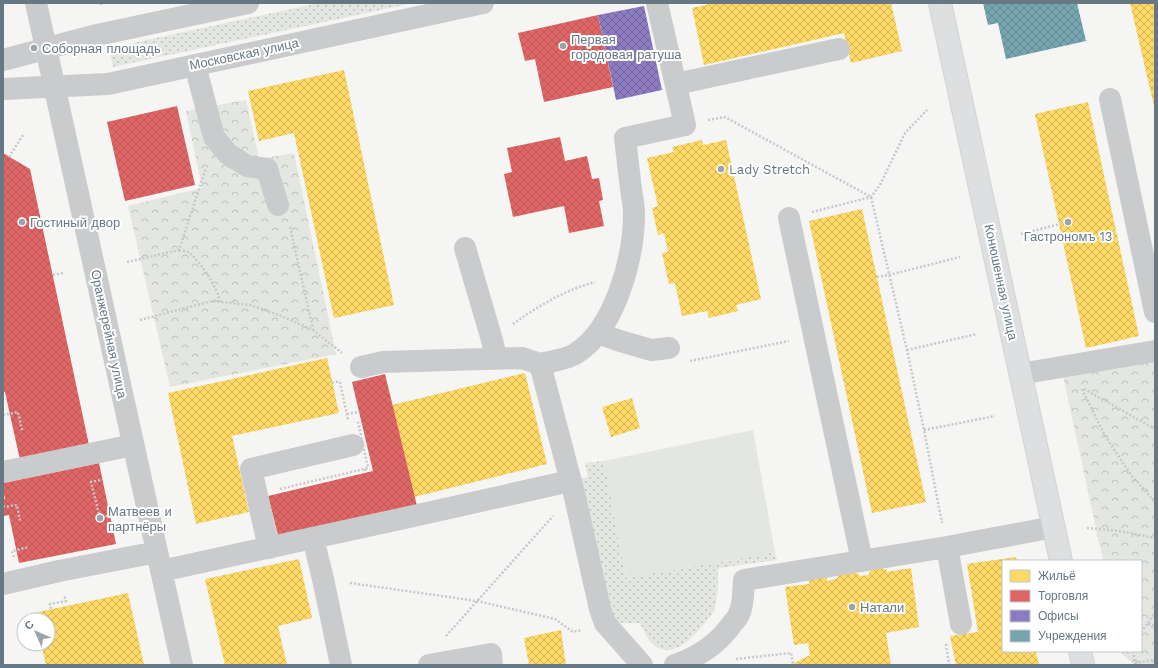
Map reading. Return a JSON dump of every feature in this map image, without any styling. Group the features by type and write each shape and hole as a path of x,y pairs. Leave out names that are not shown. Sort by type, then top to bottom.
{"main road":[{"name":"Конюшенная улица","path":"940,3 1061,560"},
{"path":"1080,652 1083,665"}],"street":[{"name":"Оранжерейная улица","path":"36,3 182,665"},
{"path":"3,60 190,9 248,3"},
{"name":"Московская улица","path":"3,89 108,84 483,3"},
{"path":"361,367 382,362 494,349 540,364 573,355 586,346 598,333 609,317 621,286 632,243 634,212 625,138 685,125 658,3"},
{"path":"676,84 839,49"},
{"path":"195,65 214,137 228,154 247,166 267,169 278,205"},
{"path":"1110,99 1155,312"},
{"path":"789,218 862,561"},
{"path":"465,248 494,349"},
{"path":"598,333 651,350 669,348"},
{"path":"1020,374 1155,351"},
{"path":"540,364 572,487 600,609 605,623 642,665"},
{"path":"3,472 133,445"},
{"path":"268,548 251,469 353,445"},
{"path":"3,584 59,571 268,548 572,487"},
{"path":"675,665 698,656 711,647 726,632 739,615 743,598 744,580 946,547 1054,527"},
{"path":"313,538 341,665"},
{"path":"946,547 961,624"},
{"path":"429,665 491,654 492,665"}],"path":[{"path":"789,218 871,197 880,185 905,133 927,110"},
{"path":"685,125 725,116 871,197 907,350 946,547"},
{"path":"9,156 22,135"},
{"path":"179,250 205,173 214,137"},
{"path":"278,205 288,215 313,330"},
{"path":"1021,234 1068,222"},
{"path":"127,262 179,250 189,252 210,278 218,294 220,302"},
{"path":"877,277 960,257"},
{"path":"53,275 64,273"},
{"path":"494,349 532,310 567,292 582,285 596,282 621,286"},
{"path":"140,320 212,301 250,305 279,314 313,330 361,367"},
{"path":"907,350 977,334"},
{"path":"690,362 814,336"},
{"path":"341,375 340,381 353,445"},
{"path":"332,383 340,381"},
{"path":"1076,385 1155,429"},
{"path":"1082,388 1105,436 1131,474 1155,502"},
{"path":"3,415 18,412 22,430"},
{"path":"347,414 359,412"},
{"path":"924,430 995,416"},
{"path":"280,489 366,471 368,468 358,422"},
{"path":"103,479 91,482 100,518 114,514"},
{"path":"446,636 572,487"},
{"path":"3,507 17,504 20,521"},
{"path":"1087,528 1120,531 1155,538"},
{"path":"323,579 477,601 555,619 573,632 605,623"},
{"path":"51,609 50,604 66,601"},
{"path":"1142,631 1155,613"},
{"path":"1148,623 1155,629"},
{"path":"716,642 718,661 791,653 793,664"},
{"path":"1133,652 1134,664 1153,660 1155,658"}],"green space":[{"path":"319,3 413,3 113,67 109,48"},
{"path":"246,100 259,159 294,153 336,354 170,387 128,206 202,188 186,111"},
{"path":"1155,361 1155,665 1135,665 1122,654 1122,652 1142,652 1142,560 1103,560 1063,376"},
{"path":"753,430 775,552 626,578 604,461"},
{"path":"604,461 626,578 775,552 777,560 720,568 718,570 717,596 713,612 694,636 682,645 675,648 669,650 655,646 648,639 640,623 621,623 613,619 580,479 588,477 585,463"}],"building: Жильё":[{"path":"714,3 891,3 902,51 851,63 844,33 704,65 692,8"},
{"path":"1130,3 1155,3 1155,106 1154,106"},
{"path":"344,70 394,305 334,318 294,133 259,141 248,91"},
{"path":"1088,102 1139,336 1086,348 1035,114"},
{"path":"702,140 703,145 726,140 761,299 736,305 738,311 709,318 707,311 682,316 675,283 669,284 662,253 668,252 664,233 658,235 652,208 658,206 647,158 674,152 672,147"},
{"path":"862,209 926,502 872,513 809,221"},
{"path":"327,358 339,413 232,436 249,512 196,524 168,393"},
{"path":"525,373 547,464 414,497 392,405"},
{"path":"632,398 640,428 611,437 602,407"},
{"path":"1016,557 1017,560 1002,560 1002,652 1036,652 1039,665 956,665 950,636 978,632 967,564"},
{"path":"299,559 312,618 278,626 287,665 225,665 205,579"},
{"name":"Натали","path":"882,568 887,570 887,572 911,568 919,627 886,633 891,665 790,665 810,655 808,643 794,645 785,587 809,584 809,580 823,576 827,578 827,581 836,579 840,574 855,572 860,576 869,575 869,572 872,569"},
{"path":"128,593 144,665 46,665 43,652 56,652 56,612 39,612"},
{"path":"561,630 566,665 529,665 524,638"}],"building: Торговля":[{"name":"Первая городовая ратуша","path":"598,15 613,87 544,102 535,59 525,61 518,33"},
{"path":"177,106 195,185 125,201 107,122"},
{"path":"560,137 565,161 587,156 592,179 599,178 603,200 599,201 604,226 569,233 564,206 513,217 504,174 512,172 507,148"},
{"path":"3,153 30,169 89,445 20,460 5,392 3,392"},
{"path":"385,374 417,506 279,539 268,496 373,471 352,382"},
{"path":"99,463 116,544 19,563 9,515 3,516 3,500 5,499 3,483"}],"building: Офисы":[{"path":"644,6 662,90 616,100 598,15"}],"building: Учреждения":[{"path":"983,3 1077,3 1086,41 1006,59 998,23 988,25"}],"place":[{"name":"Первая городовая ратуша","path":"563,46"},
{"name":"Соборная площадь","path":"34,48"},
{"name":"Lady Stretch","path":"721,169"},
{"name":"Гостиный двор","path":"22,222"},
{"name":"Гастрономъ 13","path":"1068,222"},
{"name":"Матвеев и партнёры","path":"100,518"},
{"name":"Натали","path":"852,607"}]}
